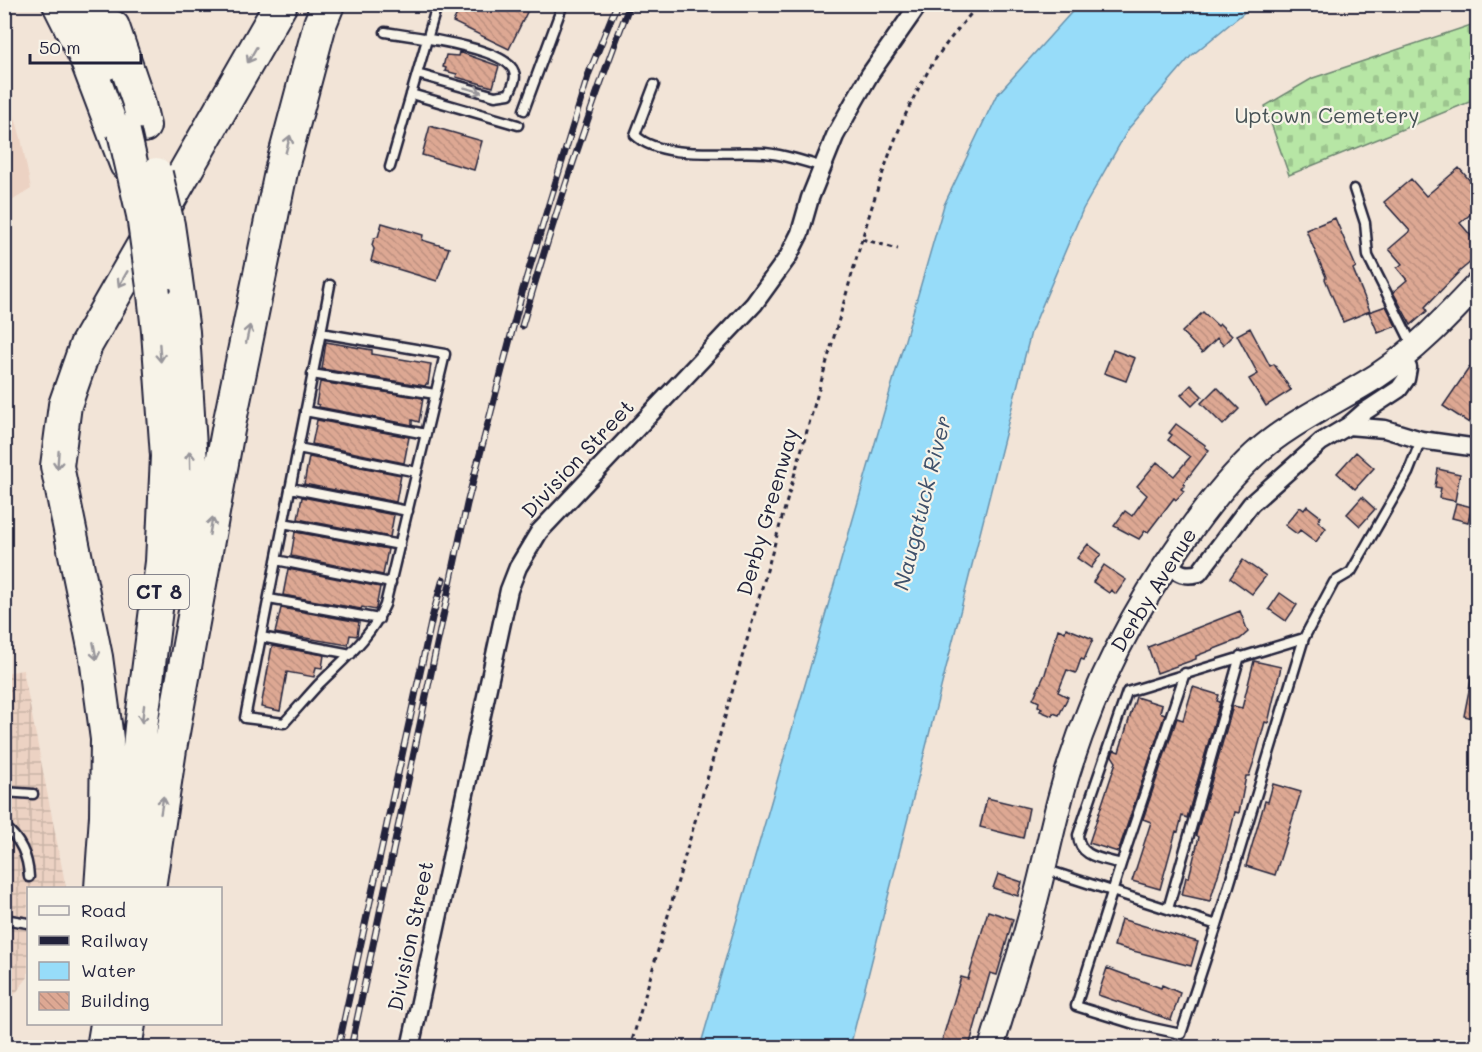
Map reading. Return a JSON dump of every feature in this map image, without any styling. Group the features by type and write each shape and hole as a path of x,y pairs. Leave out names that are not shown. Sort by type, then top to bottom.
{"highway":[{"path":"59,4 128,132"},
{"name":"CT 8","path":"87,4 128,132 168,225 158,331 167,456 164,538 141,727 125,887"},
{"name":"CT 8","path":"106,4 138,100 128,132 143,215 164,284 183,332 191,464 182,613 170,749 151,875"},
{"path":"101,887 106,816 107,739 96,657 57,466 65,405 86,345 281,4"},
{"path":"170,749 228,430 282,166 320,24 328,4"},
{"path":"90,1047 91,1025"},
{"path":"103,1047 107,1025"},
{"path":"125,1047 129,1025"}],"main road":[{"name":"Derby Avenue","path":"991,1047 1043,869 1061,792 1089,713 1114,652 1166,564 1198,518 1254,455 1285,432 1376,376 1408,353 1478,284"}],"street":[{"name":"Division Street","path":"410,1047 509,590 518,567 539,532 754,304 788,257 800,233 810,198 835,136 870,74 919,4"},
{"path":"1166,564 1178,573 1189,576 1200,573 1251,504 1321,442 1348,426 1403,385 1408,368 1408,353"},
{"path":"1348,426 1385,429 1421,440 1478,448"}],"lane":[{"path":"524,110 563,4"},
{"path":"390,167 436,5"},
{"path":"385,32 470,47 508,62 515,72 514,84 509,94 495,96 417,74"},
{"path":"654,85 635,135 643,143 693,153 764,153 823,167"},
{"path":"411,94 518,125"},
{"path":"1354,189 1365,223 1368,256 1408,353"},
{"path":"321,333 445,354 391,583 379,620 360,645 284,723 245,718 330,285"},
{"path":"312,374 435,394"},
{"path":"305,411 426,434"},
{"path":"1185,673 1076,1006 1134,1024 1181,1034 1217,925 1304,638 1334,582 1351,572 1408,473 1421,440"},
{"path":"298,448 417,472"},
{"path":"290,488 408,511"},
{"path":"283,523 400,545"},
{"path":"276,560 391,583"},
{"path":"269,599 379,620"},
{"path":"261,637 351,654"},
{"path":"1122,864 1089,855 1078,844 1078,835 1127,692 1304,638"},
{"path":"1168,909 1239,656"},
{"path":"4,792 33,794"},
{"path":"4,826 24,848 29,877"},
{"path":"1043,869 1217,925"},
{"path":"4,919 27,923"}],"path":[{"name":"Derby Greenway","path":"630,1047 862,239 890,152 909,106 926,74 942,49 979,4"},
{"path":"862,239 898,249"}],"shaded area":[{"path":"4,80 21,138 31,189 5,205"},
{"path":"23,670 66,887 27,887 27,978 5,1007 5,673"}],"green space":[{"name":"Uptown Cemetery","path":"1477,23 1477,99 1289,175 1265,106 1313,78"}],"water":[{"name":"Naugatuck River","path":"1079,4 1253,5 1191,56 1129,128 1083,209 1031,332 850,1047 700,1047 944,205 996,96"}],"building":[{"path":"462,4 531,4 509,49 453,22"},
{"path":"459,52 499,66 493,87 456,77 457,74 445,71 446,68 443,67 446,55 458,56"},
{"path":"430,126 482,141 474,170 422,155"},
{"path":"1459,168 1478,190 1478,208 1460,223 1478,244 1478,256 1425,307 1427,311 1411,325 1393,292 1407,280 1397,268 1402,264 1389,249 1410,231 1384,202 1411,179 1426,196"},
{"path":"1335,218 1356,267 1353,269 1370,311 1343,322 1306,230"},
{"path":"382,223 423,235 422,240 449,248 437,281 371,261 374,238 378,237"},
{"path":"1386,306 1396,326 1378,333 1369,312"},
{"path":"1203,312 1232,336 1223,345 1217,338 1202,353 1182,332"},
{"path":"1250,328 1270,366 1274,364 1291,390 1266,406 1249,379 1258,374 1237,335"},
{"path":"326,342 372,350 372,354 431,364 428,384 425,386 322,369"},
{"path":"1113,350 1135,358 1126,381 1104,373"},
{"path":"1478,355 1478,410 1469,423 1443,406"},
{"path":"320,382 423,398 419,422 412,420 412,425 319,407 316,404"},
{"path":"1191,385 1202,396 1192,406 1181,395"},
{"path":"1217,387 1239,409 1223,425 1201,403"},
{"path":"317,420 409,437 404,463 312,444"},
{"path":"1176,424 1209,450 1183,484 1185,485 1181,489 1184,491 1176,500 1174,498 1148,532 1145,531 1139,539 1114,526 1125,511 1132,516 1147,495 1137,486 1157,462 1174,476 1190,457 1168,440 1172,435 1169,433"},
{"path":"1356,452 1374,468 1355,489 1337,473"},
{"path":"309,457 401,475 396,502 304,484"},
{"path":"1438,469 1460,474 1455,501 1439,498 1441,488 1435,487"},
{"path":"302,497 394,515 390,537 298,519"},
{"path":"1362,497 1375,509 1360,526 1347,514"},
{"path":"1456,503 1472,507 1468,522 1452,518"},
{"path":"1307,506 1321,517 1318,521 1326,528 1316,542 1300,530 1297,534 1285,525 1300,507 1304,510"},
{"path":"295,532 388,549 383,575 291,556"},
{"path":"1088,544 1101,554 1091,568 1077,558"},
{"path":"1243,560 1266,576 1252,594 1230,578"},
{"path":"1104,565 1126,580 1116,594 1111,590 1109,593 1093,582"},
{"path":"288,569 380,587 376,608 375,610 362,607 361,609 283,595"},
{"path":"1280,593 1297,605 1286,621 1269,609"},
{"path":"281,608 359,622 357,636 350,635 348,645 275,633"},
{"path":"1240,611 1248,632 1240,639 1196,656 1196,659 1157,673 1148,647"},
{"path":"1066,628 1093,639 1076,673 1067,670 1058,692 1068,697 1059,715 1053,713 1052,716 1040,711 1042,708 1038,706 1039,702 1033,699 1045,674 1058,629 1065,632"},
{"path":"272,646 324,655 322,668 316,667 314,677 287,672 280,711 261,707"},
{"path":"1254,661 1281,667 1268,723 1265,722 1249,776 1246,776 1239,813 1235,812 1210,901 1182,895 1199,837 1196,835 1233,706 1242,708"},
{"path":"1472,675 1478,675 1478,719 1464,716"},
{"path":"1193,687 1219,695 1217,701 1220,702 1187,818 1182,816 1178,832 1176,831 1160,889 1132,881 1151,822 1143,819 1177,718 1183,720"},
{"path":"1136,697 1162,705 1160,712 1165,714 1118,852 1089,843 1116,762 1112,756 1114,750 1119,752"},
{"path":"1273,784 1301,792 1275,875 1246,866 1265,801 1268,802"},
{"path":"987,798 1029,808 1023,838 980,827"},
{"path":"998,874 1022,882 1018,896 993,888"},
{"path":"988,911 1013,919 997,975 990,973 969,1047 940,1047 961,977 968,979"},
{"path":"1121,919 1198,942 1191,966 1114,946"},
{"path":"1107,968 1180,993 1171,1020 1098,995"}],"railway":[{"path":"351,1048 467,504 523,289 589,73 617,4"},
{"path":"522,326 573,164 630,4"},
{"path":"338,1048 432,618 443,579"}]}
